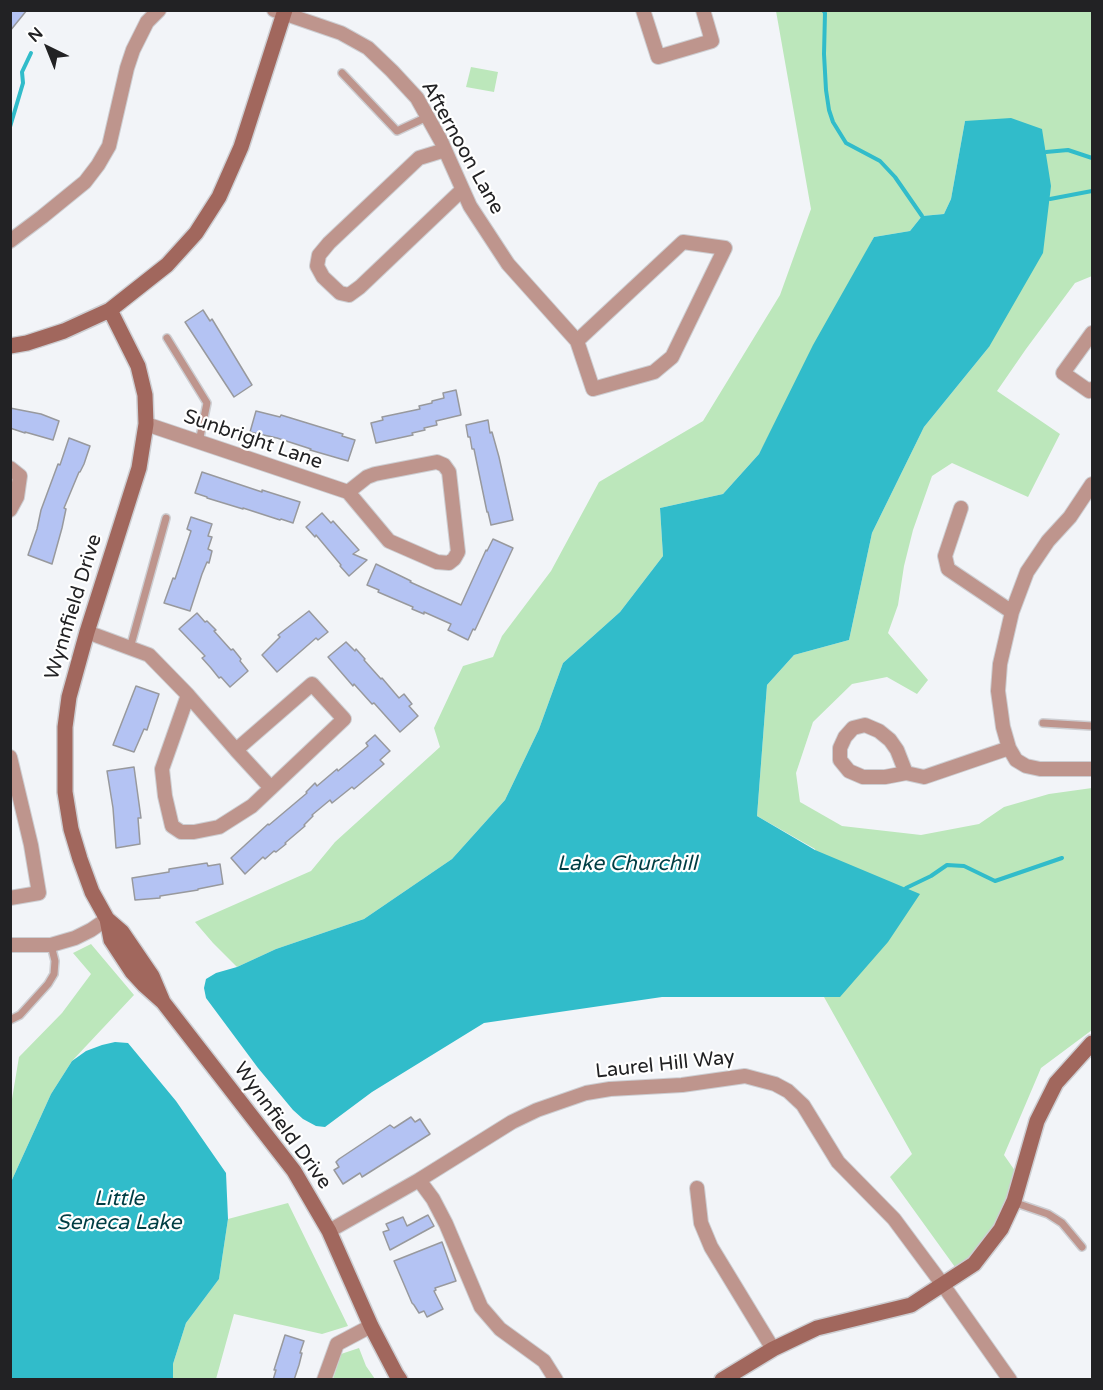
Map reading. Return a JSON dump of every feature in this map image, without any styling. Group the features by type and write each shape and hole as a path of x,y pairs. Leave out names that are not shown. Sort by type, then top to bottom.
{"street":[{"path":"10,241 85,182 98,165 109,146 133,50 147,22 159,10"},
{"path":"643,10 658,57 712,41 703,10"},
{"path":"10,346 64,332 110,310 167,265 196,233 219,197 241,147 281,12"},
{"name":"Afternoon Lane","path":"281,12 341,33 368,48 417,98 445,150 470,206 508,264 577,341 593,389 654,372 672,357 726,248 683,242 577,341"},
{"path":"445,150 419,158 329,243 319,255 317,266 323,277 340,293 349,295 462,190"},
{"name":"Wynnfield Drive","path":"110,310 138,366 145,395 146,424 138,468 69,697 65,727 65,792 71,829 92,892 107,919 122,932 152,976 163,1002 294,1171 329,1231 371,1326 400,1380"},
{"path":"1092,333 1063,373 1089,391 1092,389"},
{"name":"Sunbright Lane","path":"146,424 348,492"},
{"path":"437,462 444,465 448,472 458,552 454,559 449,563 437,562 389,541 348,492 367,477 375,474 437,462"},
{"path":"10,468 20,476 17,497 10,510"},
{"path":"1092,484 1028,572 1012,612 1000,664 998,691 1003,727 1009,748 1016,760 1026,766 1040,769 1092,770"},
{"path":"961,508 945,556 948,569 1012,612"},
{"path":"87,632 149,656 188,695 271,788"},
{"path":"188,695 162,769 172,826 181,832 219,827 252,806 344,719 312,684 236,750"},
{"path":"906,773 897,750 879,731 866,725 853,728 845,737 840,748 840,760 849,771 863,777 885,777 906,773 924,777 1009,748"},
{"path":"10,757 32,845 39,893 10,898"},
{"path":"10,945 51,945 75,938 107,919"},
{"path":"722,1380 773,1349 817,1328 911,1305 974,1264 1001,1229 1013,1202 1037,1121 1056,1083 1092,1043"},
{"name":"Laurel Hill Way","path":"329,1231 419,1180 512,1122 537,1110 586,1093 610,1089 682,1085 745,1076 775,1084 788,1091 803,1105 838,1162 894,1220 1010,1380"},
{"path":"419,1180 433,1199 446,1224 481,1308 500,1329 544,1361 556,1380"},
{"path":"697,1188 701,1223 711,1247 773,1349"},
{"path":"324,1380 337,1344 371,1326"}],"lane":[{"path":"342,73 397,131 427,117"},
{"path":"168,338 207,403 199,442"},
{"path":"130,648 166,518"},
{"path":"1042,723 1092,726"},
{"path":"10,1020 20,1015 54,974 56,961 51,945"},
{"path":"1013,1202 1048,1214 1062,1223 1082,1247"}],"green space":[{"path":"776,11 1092,11 1092,276 1075,283 997,391 1060,434 1028,497 952,463 932,476 913,530 898,605 888,633 928,680 917,694 887,677 852,684 813,722 796,773 800,802 842,826 921,835 979,824 1004,807 1049,794 1092,788 1092,1030 1041,1068 1004,1155 1020,1178 1001,1229 960,1274 890,1177 912,1154 824,997 840,997 815,849 757,816 767,685 794,655 849,640 872,533 924,427 989,347 965,121 951,199 944,214 922,216 910,231 874,237 759,454 723,494 660,508 663,556 620,612 563,663 539,729 505,800 452,859 364,919 276,949 237,967 195,922 311,871 335,842 440,747 434,728 463,666 493,657 502,636 551,571 599,482 703,421 780,295 811,209"},
{"path":"471,67 498,72 494,92 466,87"},
{"path":"91,944 134,995 72,1061 51,1094 11,1182 11,1105 19,1057 62,1013 91,974 73,953"},
{"path":"288,1203 348,1326 322,1334 234,1314 216,1379 173,1380 173,1364 186,1323 219,1279 228,1219"},
{"path":"359,1348 366,1366 375,1379 333,1379 341,1354"}],"water":[{"name":"Lake Churchill","path":"1011,118 1042,129 1051,186 1043,253 989,347 924,427 872,533 849,640 794,655 767,685 757,816 815,850 920,894 888,942 840,997 662,997 484,1023 372,1092 325,1127 316,1126 303,1119 258,1068 206,998 204,988 206,979 276,949 364,919 452,859 505,800 539,729 563,663 620,612 663,556 660,508 723,494 759,454 813,345 874,237 910,231 922,216 944,214 951,199 965,121"},
{"name":"Little Seneca Lake","path":"115,1042 128,1043 176,1101 226,1173 228,1219 219,1279 186,1323 173,1364 173,1379 11,1379 11,1182 51,1094 72,1061 86,1051"}],"building":[{"path":"10,10 27,10 10,31"},
{"path":"203,310 210,321 212,319 252,385 234,397 185,322"},
{"path":"456,390 461,415 436,421 437,425 412,433 413,435 376,443 371,423 383,420 382,417 420,409 419,406 444,398 443,393"},
{"path":"10,408 41,414 59,421 53,440 10,428"},
{"path":"256,411 280,417 281,415 343,434 342,436 355,440 348,461 277,438 250,432"},
{"path":"488,420 513,520 491,525 474,449 468,437 466,425"},
{"path":"69,438 90,446 64,508 66,509 62,528 52,564 28,555 41,510"},
{"path":"202,472 300,502 293,523 195,493"},
{"path":"322,513 331,523 333,521 359,550 353,554 367,560 349,576 316,535 315,537 306,527"},
{"path":"191,517 212,524 208,536 212,537 208,549 212,551 190,611 164,603 173,578 175,579 191,531 187,529"},
{"path":"493,539 513,548 475,630 473,629 468,640 448,630 451,624 412,609 413,607 367,585 376,564 461,605"},
{"path":"309,611 328,632 318,640 316,638 277,672 262,655 280,637 278,635"},
{"path":"197,613 216,630 214,631 231,650 233,649 248,671 230,687 221,677 219,678 202,658 205,656 179,629"},
{"path":"346,642 355,651 356,649 399,698 404,694 412,704 409,706 418,716 400,732 374,703 372,704 354,684 353,686 328,657"},
{"path":"136,686 159,694 147,730 144,729 134,752 113,745"},
{"path":"375,735 390,751 380,760 384,764 354,789 352,787 332,803 330,800 312,815 305,826 286,844 265,859 263,857 245,874 231,858 307,793 315,783 317,786 368,746 366,743"},
{"path":"134,767 141,818 138,818 140,844 116,848 107,771"},
{"path":"207,863 208,866 220,864 223,884 160,896 160,898 135,900 132,878"},
{"path":"411,1117 415,1122 420,1119 430,1134 362,1177 360,1173 343,1184 334,1170 339,1167 336,1162 339,1159 390,1125 394,1128"},
{"path":"428,1215 434,1226 390,1250 383,1232 389,1230 386,1224 403,1217 407,1226"},
{"path":"442,1242 456,1281 435,1288 434,1291 443,1309 427,1317 424,1311 419,1313 412,1303 394,1261"},
{"path":"285,1335 304,1341 299,1365 294,1380 273,1380 276,1370 274,1370"}],"waterway":[{"path":"823,10 825,13 826,90 833,122 846,143 880,161 895,177 922,216"},
{"path":"10,127 23,83 22,72 31,53"},
{"path":"1046,152 1068,150 1092,158"},
{"path":"1050,199 1092,191"},
{"path":"906,888 947,865 964,866 995,881 1062,858"}]}
